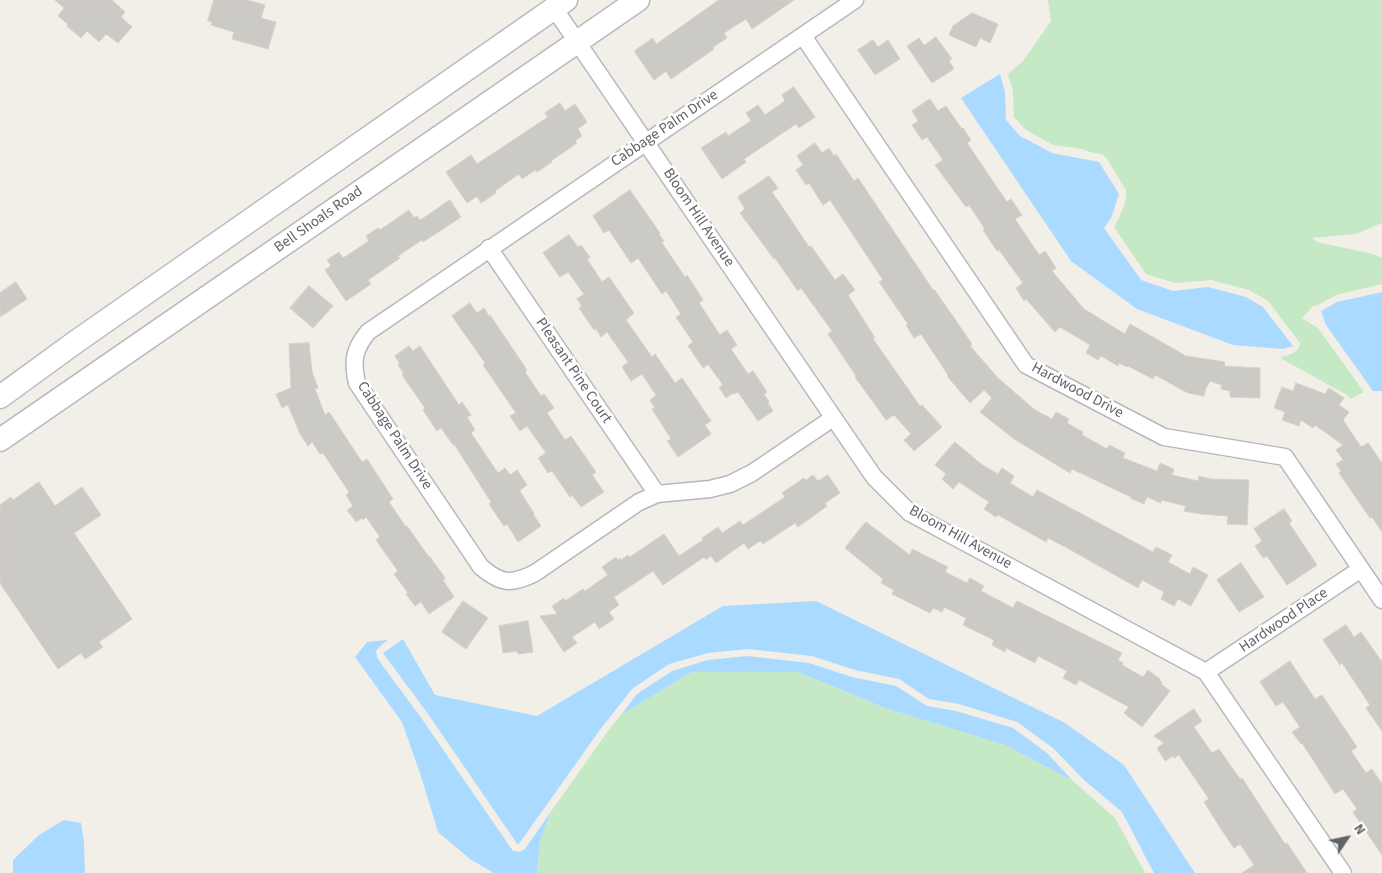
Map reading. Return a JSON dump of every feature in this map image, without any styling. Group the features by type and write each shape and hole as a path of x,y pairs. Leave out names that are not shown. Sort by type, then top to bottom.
{"main road":[{"name":"Bell Shoals Road","path":"0,440 638,0"},
{"path":"0,397 85,335 560,4"}],"street":[{"name":"Cabbage Palm Drive","path":"834,418 752,473 730,484 710,489 657,494 640,502 535,573 522,580 506,581 493,577 481,567 357,383 354,356 359,343 368,332 855,0"},
{"name":"Bloom Hill Avenue","path":"560,4 577,42 874,478 910,513 1206,672 1344,873"},
{"name":"Hardwood Drive","path":"803,36 1026,365 1164,437 1285,457 1382,600"},
{"name":"Pleasant Pine Court","path":"489,248 657,494"},
{"name":"Hardwood Place","path":"1206,672 1361,569"}],"green space":[{"path":"1048,0 1382,0 1382,223 1356,234 1312,238 1317,242 1373,254 1382,258 1382,284 1336,295 1313,306 1302,318 1318,328 1364,392 1350,399 1347,395 1282,359 1281,357 1296,351 1300,343 1268,301 1249,290 1211,280 1175,283 1146,274 1114,227 1124,205 1126,190 1106,157 1083,149 1053,145 1026,130 1014,117 1013,91 1008,74 1023,61 1051,21"},
{"path":"692,672 798,672 885,708 1005,745 1073,781 1115,818 1145,873 537,873 540,841 550,813 608,731 621,715"}],"water":[{"path":"1000,74 1005,92 1006,120 1020,136 1052,153 1099,162 1119,194 1111,218 1104,228 1141,280 1173,291 1208,287 1246,297 1263,307 1293,346 1283,349 1233,345 1137,309 1071,261 961,98"},
{"path":"1382,292 1382,391 1373,391 1326,325 1321,311 1337,302"},
{"path":"816,601 1065,723 1124,765 1195,873 1154,873 1122,812 1084,780 1053,748 1017,722 959,704 929,699 899,679 855,670 812,656 748,649 708,653 669,664 632,689 602,727 518,845 428,714 383,653 403,639 435,695 537,716 723,606"},
{"path":"388,640 376,651 377,658 422,719 513,851 520,852 525,849 550,813 540,841 537,873 494,873 470,859 438,832 402,722 355,657 367,642"},
{"path":"747,656 809,663 852,677 896,686 927,706 956,711 1013,728 1047,753 1073,781 1005,745 885,708 798,672 692,672 621,715 637,694 672,671 708,660"},
{"path":"64,820 81,823 85,873 13,873 13,860 39,835"}],"building":[{"path":"55,0 112,0 125,12 121,17 132,27 118,43 106,34 99,42 87,31 81,38 58,16 64,8"},
{"path":"214,0 247,0 265,5 261,18 276,22 268,49 232,39 234,32 211,25 212,22 208,21"},
{"path":"719,0 794,0 752,29 746,19 724,33 727,38 671,79 666,71 654,80 634,51 653,38 656,44"},
{"path":"972,13 998,24 990,43 980,38 976,47 949,35 953,26"},
{"path":"936,37 952,59 949,61 954,69 932,83 907,46 919,38 924,45"},
{"path":"873,40 878,47 888,40 900,59 875,75 858,50"},
{"path":"794,87 815,117 799,128 796,124 744,159 746,162 722,179 701,148 726,132 728,136 751,121 746,113 758,105 765,115 785,101 782,95"},
{"path":"930,99 938,111 946,106 963,128 971,140 967,143 1007,202 1011,199 1022,215 1015,219 1039,255 1045,251 1056,268 1052,271 1084,309 1125,334 1130,324 1186,356 1225,362 1224,366 1260,368 1260,398 1230,397 1230,391 1221,389 1222,385 1210,381 1204,396 1188,393 1155,375 1153,379 1128,366 1119,363 1118,366 1101,356 1098,360 1086,353 1090,345 1060,327 1055,332 1026,299 1024,301 1016,288 1023,283 999,250 997,251 969,205 966,207 935,165 943,160 927,137 922,140 912,125 918,121 912,111"},
{"path":"560,103 565,111 575,104 587,122 578,129 582,136 575,141 577,143 537,172 535,170 522,179 519,174 481,203 477,196 467,203 446,172 471,155 477,164 548,117 545,113"},
{"path":"815,143 822,153 829,148 834,156 836,154 854,181 858,178 933,290 972,344 970,346 998,378 1035,410 1052,419 1056,412 1069,419 1067,423 1083,432 1082,435 1107,449 1109,445 1125,453 1123,458 1157,471 1160,463 1174,469 1172,475 1198,481 1199,476 1210,479 1249,480 1247,525 1227,524 1228,516 1184,511 1186,506 1161,500 1161,503 1147,497 1144,504 1072,469 1070,473 1014,439 980,412 992,398 984,390 970,403 947,376 921,334 914,338 906,325 908,324 879,282 883,280 830,200 823,205 809,183 806,185 796,170 803,165 797,156"},
{"path":"769,176 778,188 772,192 809,247 811,246 835,280 843,274 855,290 848,295 875,338 873,339 920,406 922,405 942,427 914,451 904,440 911,434 894,415 886,420 855,377 828,334 832,331 801,288 798,291 740,213 745,209 738,197"},
{"path":"630,190 660,233 664,241 662,243 685,277 687,275 703,300 699,303 720,335 727,330 737,345 731,349 748,374 753,371 767,392 764,394 773,411 758,421 738,392 726,398 719,387 723,385 708,364 703,368 688,346 693,342 676,317 681,314 666,291 662,294 638,258 631,263 609,230 604,233 593,216"},
{"path":"450,200 461,217 398,256 400,258 368,280 371,284 346,301 325,270 331,266 327,260 339,252 343,258 369,241 366,236 378,228 380,230 409,210 414,218 417,216 420,220"},
{"path":"569,235 578,247 581,245 590,257 587,259 602,282 609,277 634,313 626,320 652,357 655,354 675,383 682,378 711,421 705,425 711,434 678,457 667,441 671,439 652,409 655,408 650,400 656,395 642,374 631,381 622,367 628,362 607,332 601,337 579,308 582,306 577,299 584,294 568,272 560,277 543,253"},
{"path":"16,282 27,299 0,317 0,293"},
{"path":"309,286 333,306 313,328 290,308"},
{"path":"470,303 477,313 484,308 490,315 527,370 525,372 541,396 544,394 554,408 547,413 565,440 571,436 596,472 592,475 604,492 581,507 572,495 570,497 552,471 548,473 538,458 546,453 527,426 520,431 510,416 516,413 483,365 485,363 452,316"},
{"path":"309,343 312,372 318,388 315,389 325,415 329,412 362,462 367,459 393,499 389,502 445,578 443,580 454,597 429,614 421,602 415,606 406,594 408,593 394,574 398,571 376,540 380,537 366,517 356,522 347,510 353,506 346,495 349,492 323,453 320,454 312,442 308,446 300,434 288,405 282,408 276,394 291,388 289,344"},
{"path":"409,346 413,351 420,346 459,405 462,402 471,415 467,417 475,430 471,433 498,473 505,468 510,475 517,470 527,485 520,490 521,493 541,526 518,542 507,524 504,526 489,504 491,502 454,444 441,428 437,431 423,410 425,408 402,375 404,374 395,356"},
{"path":"1296,383 1325,394 1329,388 1344,398 1339,405 1349,412 1343,420 1361,447 1368,443 1382,463 1382,532 1339,473 1341,471 1336,464 1343,460 1336,450 1343,445 1315,425 1313,428 1301,420 1299,426 1282,420 1285,412 1274,408 1282,387 1293,391"},
{"path":"955,442 981,464 998,474 1002,468 1014,476 1010,483 1033,497 1037,490 1153,552 1156,547 1172,555 1168,562 1190,574 1193,567 1208,575 1191,606 1178,599 1174,606 1161,599 1164,592 1142,580 1138,588 1048,538 1046,542 998,515 996,517 984,509 989,502 959,482 953,489 942,479 946,474 935,465"},
{"path":"813,475 818,481 828,475 840,493 825,503 827,506 798,527 795,523 763,544 760,541 748,549 744,543 716,563 711,556 706,560 704,557 663,585 653,571 614,597 619,605 609,612 614,619 599,629 595,622 572,637 577,643 564,652 540,616 557,614 552,606 564,598 565,601 583,589 585,591 608,575 602,567 616,557 618,560 620,558 621,560 628,555 630,557 664,534 679,556 718,527 722,533 740,521 743,525 785,497 782,493 804,478 806,480"},
{"path":"39,482 55,506 82,487 101,515 74,533 132,619 99,642 103,647 85,659 81,653 58,669 0,583 0,505 11,497 13,500"},
{"path":"1284,509 1292,521 1289,523 1317,565 1287,585 1267,556 1263,558 1255,546 1262,541 1254,529"},
{"path":"866,522 910,555 912,549 948,567 945,572 967,583 970,578 984,586 981,591 1013,608 1017,601 1122,653 1118,660 1123,663 1122,665 1143,677 1148,670 1160,679 1161,684 1170,691 1142,727 1124,713 1129,707 1079,680 1076,685 1063,678 1067,671 1038,656 1035,663 1006,648 1005,652 992,645 994,640 963,625 966,618 944,607 942,612 933,608 930,613 892,594 894,590 881,583 883,579 845,548"},
{"path":"1241,563 1264,597 1239,612 1217,580"},
{"path":"463,601 488,618 466,649 442,632"},
{"path":"528,621 533,652 518,654 517,651 503,653 499,626"},
{"path":"1346,625 1354,637 1361,632 1382,662 1382,731 1366,708 1370,705 1342,663 1340,665 1323,640"},
{"path":"1290,661 1315,699 1322,695 1357,747 1351,751 1366,773 1372,769 1382,784 1382,855 1353,812 1357,809 1343,789 1335,794 1302,743 1292,732 1300,727 1283,702 1276,706 1260,682"},
{"path":"1194,709 1202,721 1194,727 1212,753 1219,749 1240,779 1242,778 1285,844 1287,843 1307,873 1242,873 1254,865 1240,844 1234,848 1204,802 1209,799 1179,755 1165,761 1157,748 1164,743 1154,736"}]}
